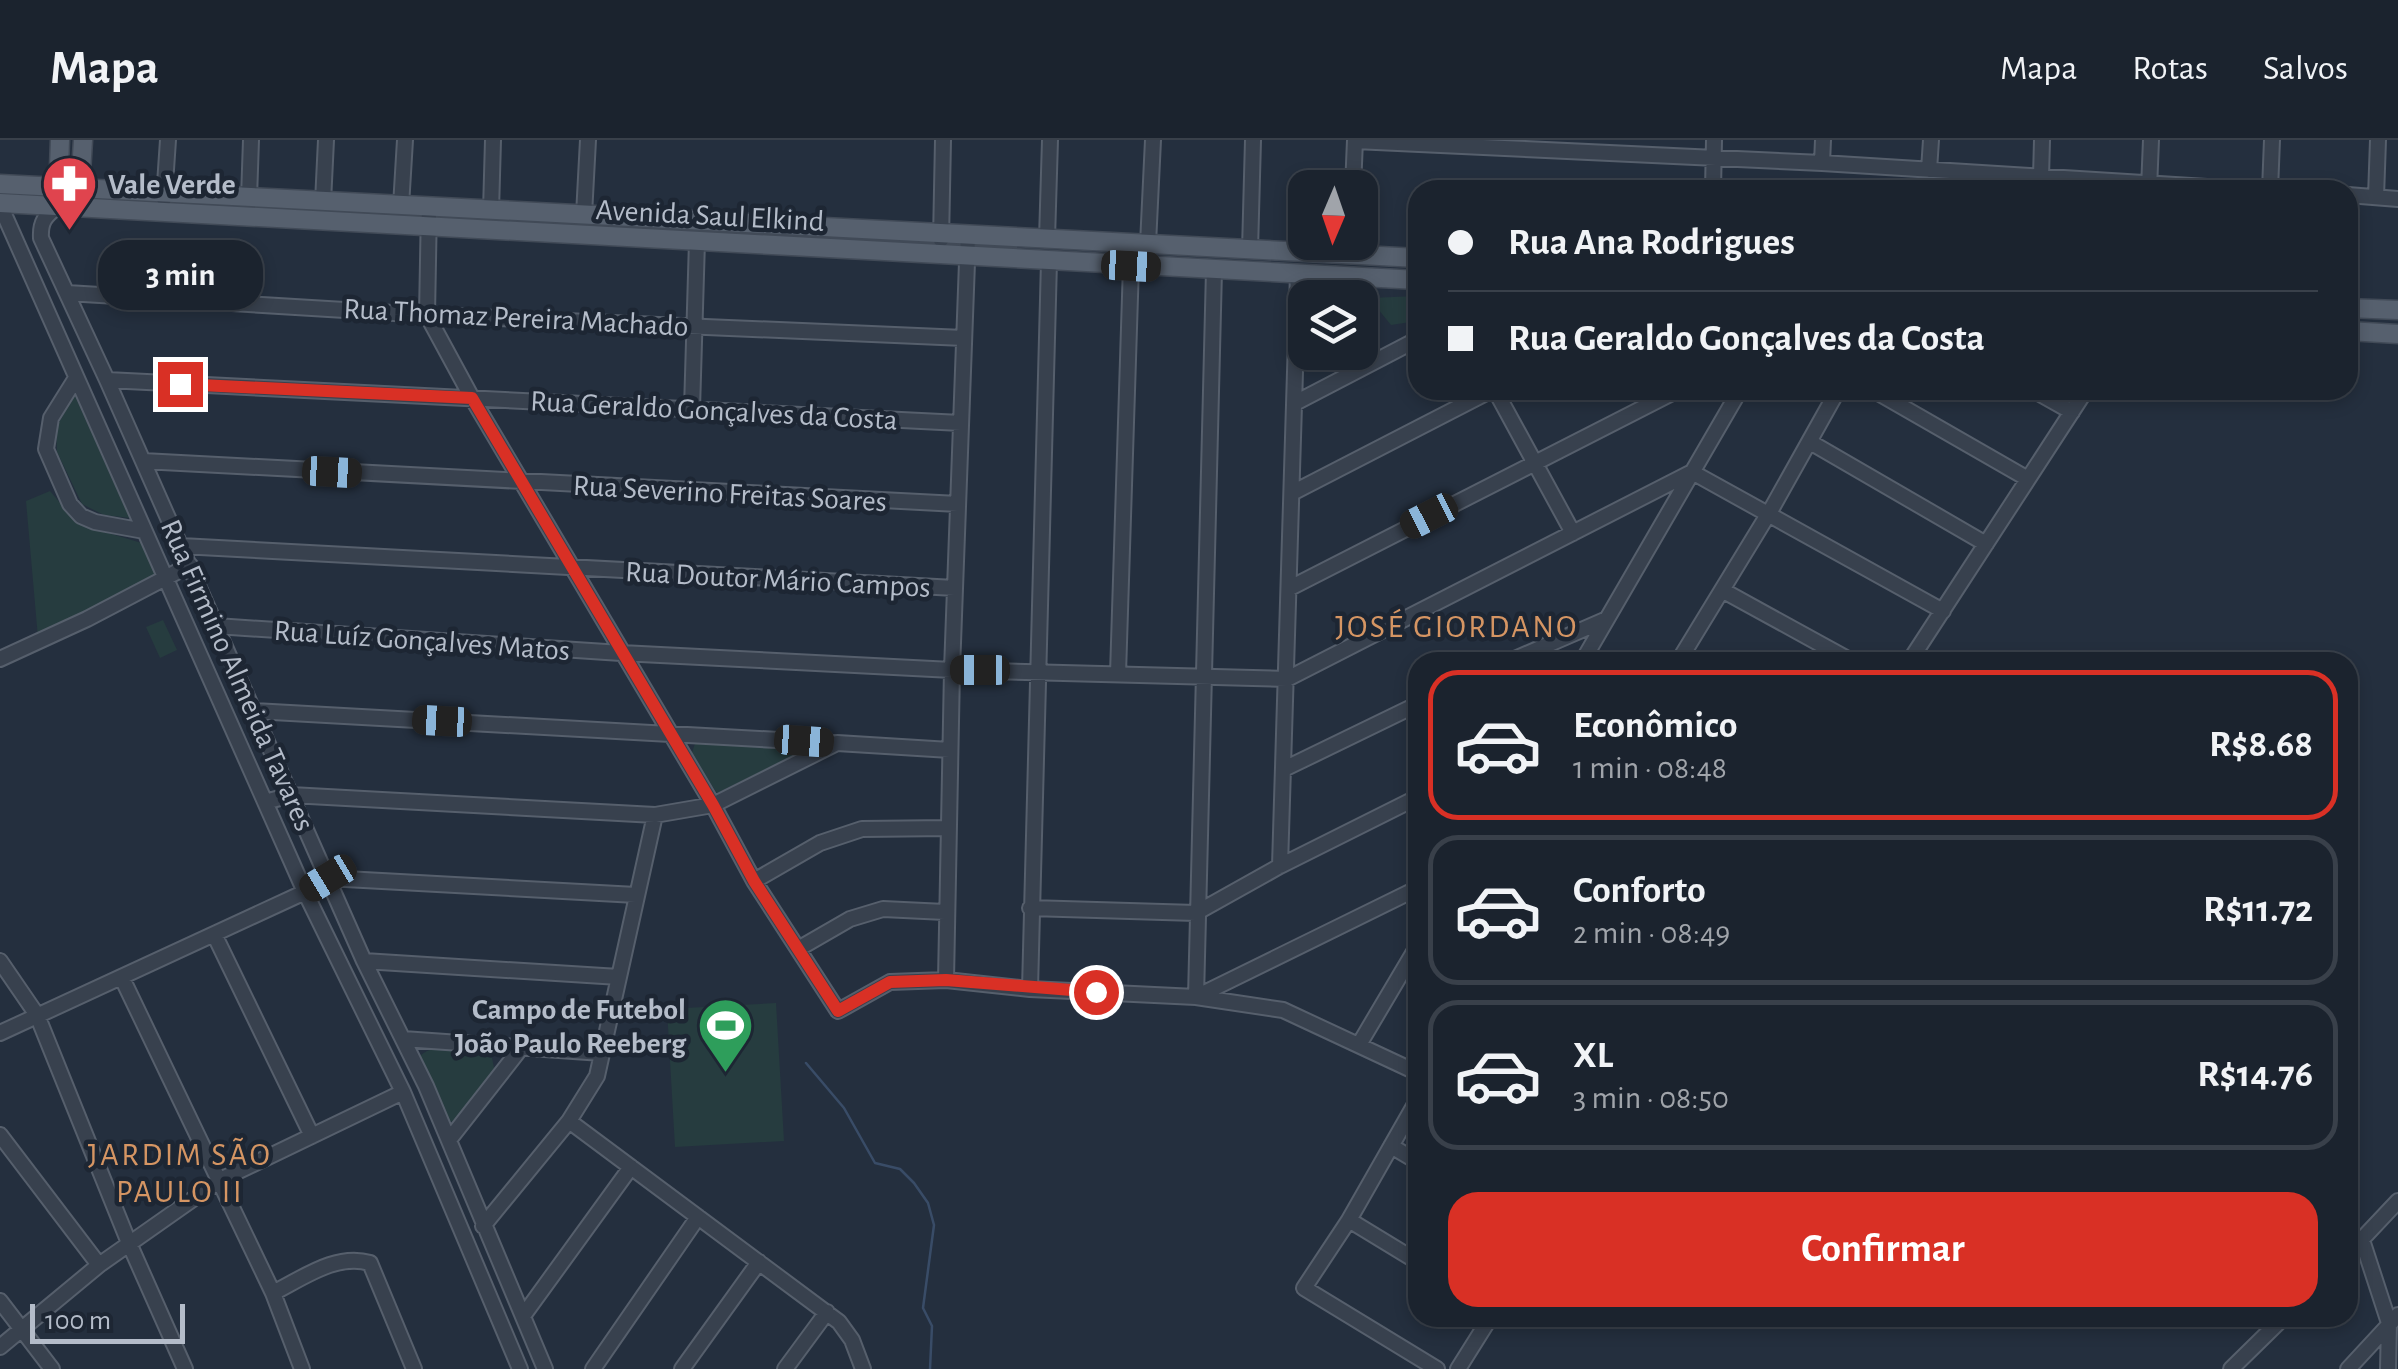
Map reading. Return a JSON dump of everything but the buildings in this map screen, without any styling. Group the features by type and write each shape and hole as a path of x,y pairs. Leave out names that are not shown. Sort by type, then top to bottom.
{"main road":[{"path":"60,140 58,197 80,190 83,140"},
{"name":"Avenida Saul Elkind","path":"0,184 58,197"},
{"name":"Avenida Saul Elkind","path":"80,190 164,202 249,198 401,206 430,217 491,210 1288,250"},
{"name":"Avenida Saul Elkind","path":"0,204 58,197 164,202 430,217 616,237 1408,279"},
{"path":"616,237 618,217"},
{"name":"Avenida Saul Elkind","path":"1378,253 1408,257"},
{"path":"2358,308 2398,310"},
{"path":"2358,332 2398,334"}],"street":[{"path":"164,202 168,140"},
{"path":"249,198 252,140"},
{"path":"323,202 326,140"},
{"path":"401,206 405,140"},
{"path":"491,210 493,140"},
{"path":"584,216 588,140"},
{"path":"940,256 944,140"},
{"path":"1046,239 1050,140"},
{"path":"1148,244 1152,140"},
{"path":"1250,250 1253,140"},
{"path":"1354,170 1355,140 1592,147 1714,159 2073,180"},
{"path":"1713,180 1714,140"},
{"path":"1822,163 1823,140"},
{"path":"1929,170 1931,140"},
{"path":"2041,177 2042,140"},
{"path":"2149,180 2151,140"},
{"path":"2270,180 2272,140"},
{"path":"2376,197 2378,140"},
{"path":"2358,196 2398,200"},
{"name":"Rua Firmino Almeida Tavares","path":"58,197 40,226 41,238 364,962 449,1140 545,1369"},
{"name":"Rua Firmino Almeida Tavares","path":"0,204 305,892 403,1092 520,1369"},
{"path":"430,217 427,315 754,881 838,1011 890,982 946,980 1030,989 1196,997 1283,1010 1408,1068"},
{"path":"946,980 952,670 968,235"},
{"path":"692,409 697,241"},
{"path":"1030,989 1048,261"},
{"path":"1118,674 1131,266"},
{"path":"1196,997 1214,270"},
{"path":"1280,866 1298,273"},
{"name":"Rua Thomaz Pereira Machado","path":"68,292 427,315 964,338"},
{"path":"1297,402 1408,344"},
{"path":"76,378 50,418 46,449 70,504 81,516 95,522 144,530"},
{"name":"Rua Geraldo Gonçalves da Costa","path":"107,380 961,422"},
{"path":"1294,492 1474,400"},
{"path":"1499,400 1573,533"},
{"path":"1290,588 1658,400"},
{"path":"1588,652 1734,400"},
{"path":"1689,652 1833,400"},
{"path":"1890,400 2028,479"},
{"path":"2051,400 2072,412"},
{"path":"1916,652 2080,400"},
{"path":"1810,442 1986,544"},
{"name":"Rua Severino Freitas Soares","path":"143,461 958,504"},
{"path":"1692,472 1942,611"},
{"path":"1287,679 1692,472"},
{"name":"Rua Doutor Mário Campos","path":"181,546 955,588"},
{"path":"0,659 190,565"},
{"path":"1722,590 1835,652"},
{"path":"1530,652 1607,618"},
{"name":"Rua Luíz Gonçalves Matos","path":"216,626 952,670 1287,679"},
{"path":"1284,769 1408,709"},
{"path":"254,711 950,750"},
{"path":"266,802 291,795 655,815 713,805 836,743"},
{"path":"1030,908 1196,913 1280,866 1408,803"},
{"path":"483,1226 569,1121 596,1076 655,815"},
{"path":"754,881 820,843 862,829 948,828"},
{"path":"0,1033 328,878 636,894"},
{"path":"1196,997 1408,893"},
{"path":"798,948 850,919 883,909 946,912"},
{"path":"214,934 312,1136"},
{"path":"1360,1044 1408,961"},
{"path":"0,962 37,1015 129,1243 185,1369"},
{"path":"364,962 619,976"},
{"path":"122,978 273,1293 302,1369"},
{"path":"403,1038 602,1052"},
{"path":"449,1140 521,1048"},
{"path":"0,1347 98,1264 220,1180 403,1092"},
{"path":"1408,1116 1349,1220 1304,1288 1437,1369"},
{"path":"569,1121 827,1312 847,1331 863,1369"},
{"path":"0,1134 98,1264"},
{"path":"1391,1146 1408,1156"},
{"path":"523,1316 631,1167"},
{"path":"2358,1244 2398,1201"},
{"path":"594,1369 698,1217"},
{"path":"1349,1220 1408,1256"},
{"path":"2362,1240 2394,1319 2388,1369"},
{"path":"273,1293 334,1263 356,1259 370,1263 414,1369"},
{"path":"682,1369 760,1262"},
{"path":"0,1302 52,1369"},
{"path":"786,1369 827,1312"},
{"path":"2348,1369 2394,1319"},
{"path":"1458,1369 1484,1327"},
{"path":"2232,1369 2275,1327"}],"green space":[{"path":"1408,296 1408,322 1391,325 1378,309 1378,298"},
{"path":"75,396 130,518 104,515 82,504 57,452 56,427"},
{"path":"50,491 78,524 145,544 159,578 38,638 26,501"},
{"path":"163,620 177,650 160,658 146,627"},
{"path":"696,741 803,746 804,751 717,793 691,755"},
{"name":"Campo de Futebol João Paulo Reeberg","path":"776,1003 784,1141 675,1147 667,1009"},
{"path":"473,1048 492,1058 495,1073 456,1122 446,1121 417,1060 434,1049"}],"waterway":[{"path":"806,1063 844,1108 875,1163 900,1169 928,1203 934,1225 923,1308 932,1326 930,1369"}],"place":[{"name":"Vale Verde","path":"69,233"},
{"name":"Campo de Futebol João Paulo Reeberg","path":"725,1075"}],"district":[{"name":"JOSÉ GIORDANO","path":"1457,626"},
{"name":"JARDIM SÃO PAULO II","path":"180,1172"}],"route":[{"path":"180,384 472,398 754,881 838,1011 890,982 946,980 1096,992"}]}
